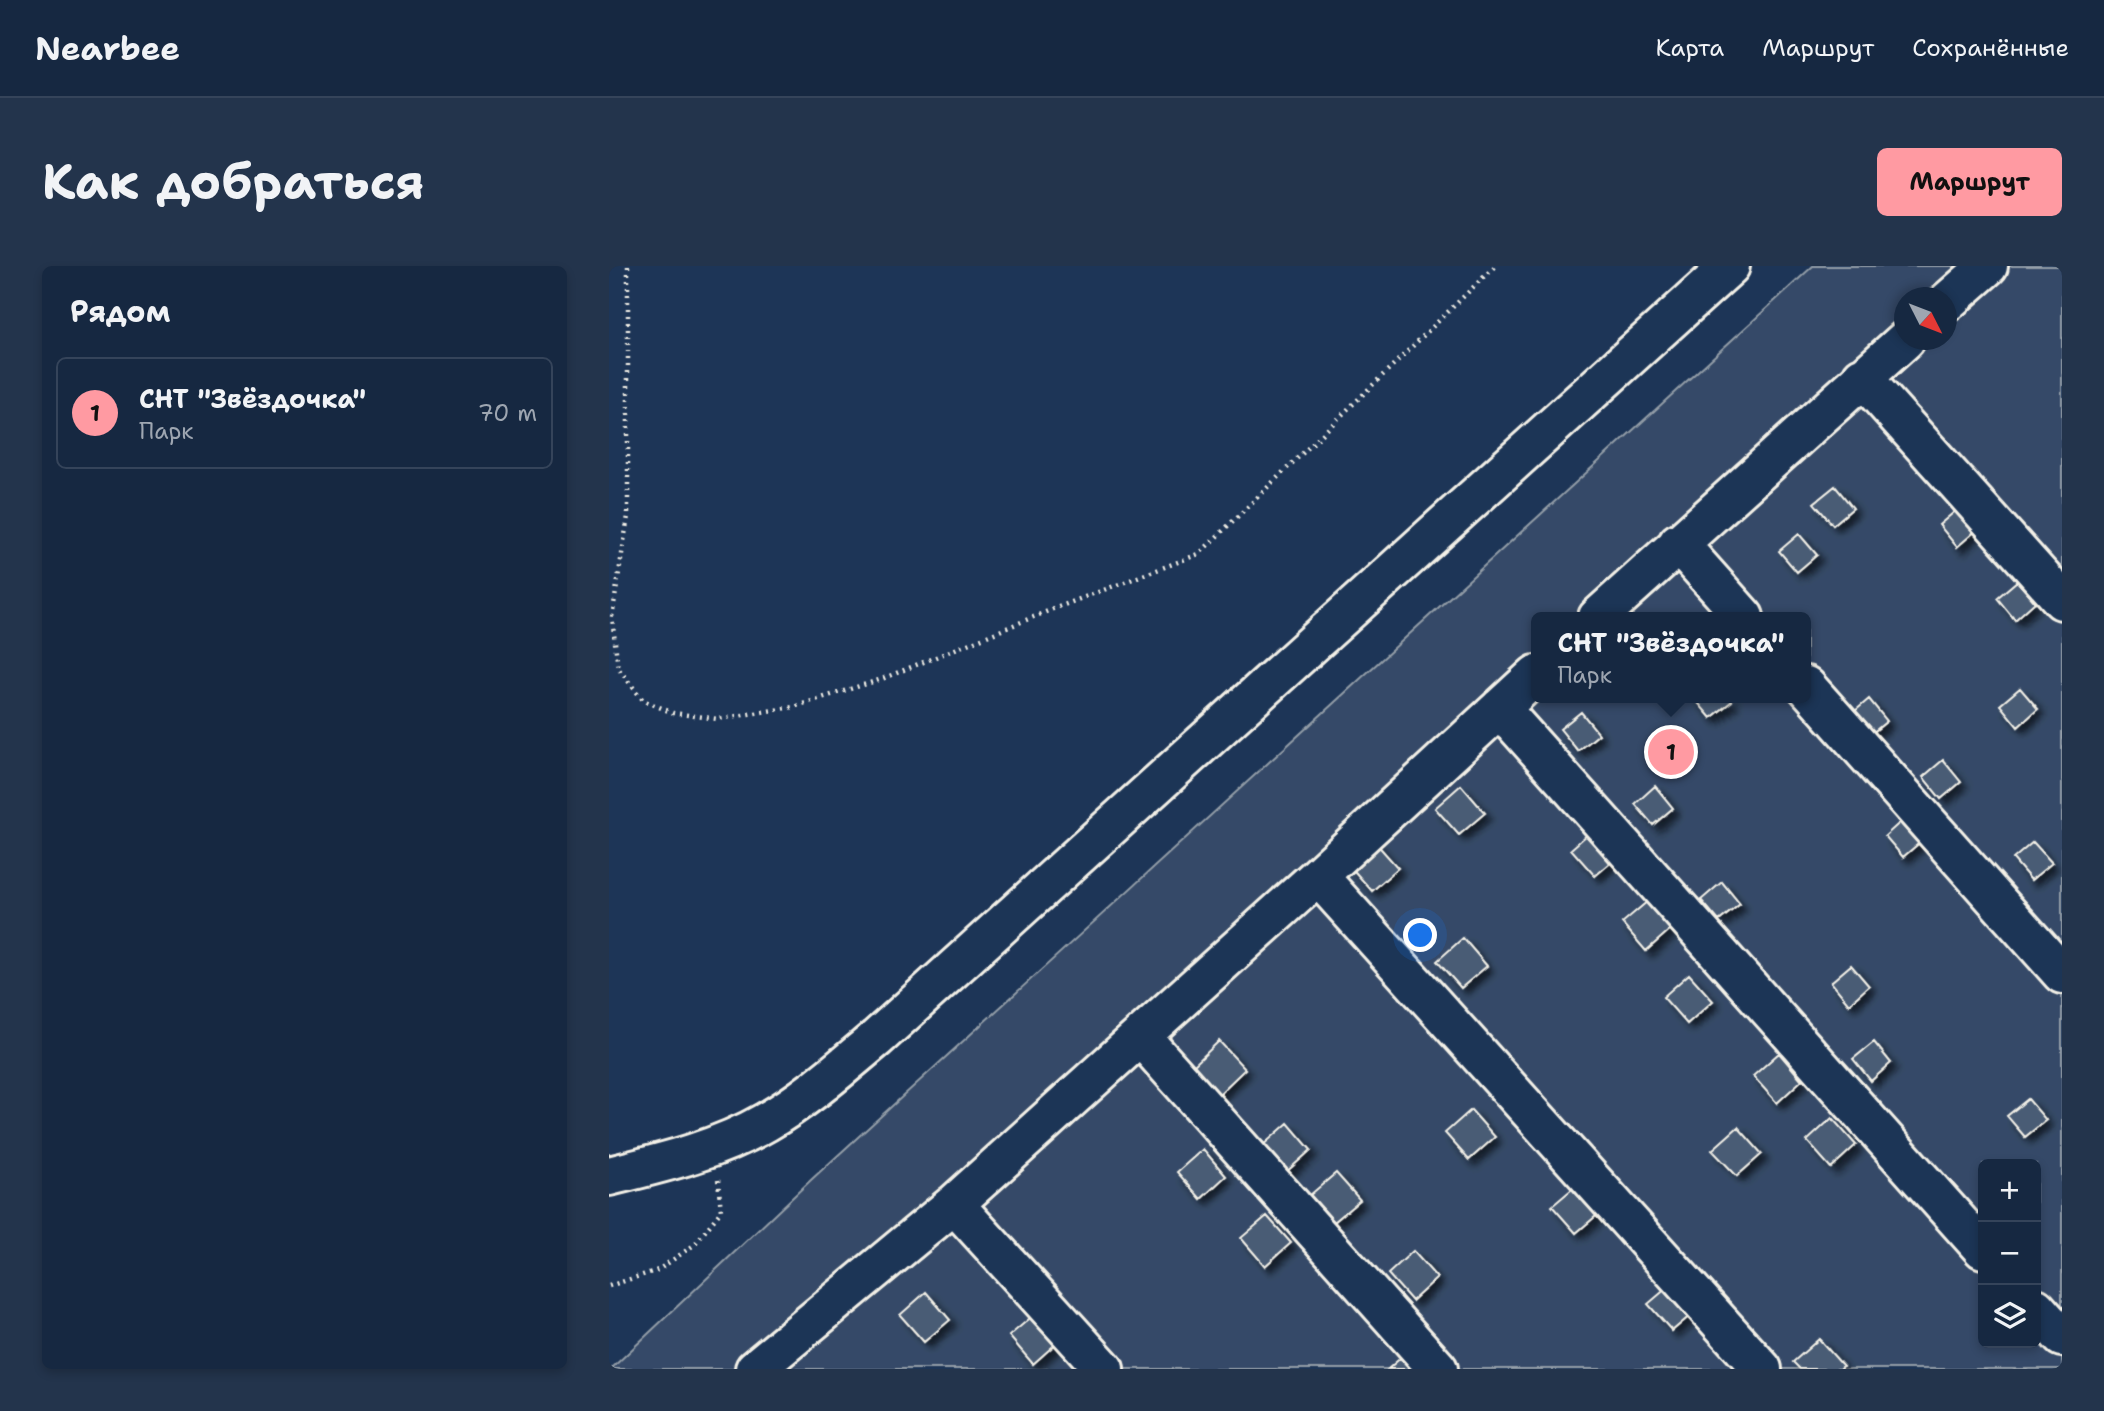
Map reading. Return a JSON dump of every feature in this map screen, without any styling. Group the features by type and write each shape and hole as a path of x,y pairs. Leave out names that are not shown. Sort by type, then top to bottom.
{"street":[{"path":"609,1176 714,1147 765,1123 817,1088 877,1038 1730,266"},
{"path":"1957,293 1988,266"},
{"path":"1603,612 1894,349"},
{"path":"1862,377 2062,600"},
{"path":"1678,543 1740,612"},
{"path":"762,1367 954,1204 1141,1037 1531,679"},
{"path":"1811,693 2062,974"},
{"path":"1500,708 1978,1243"},
{"path":"1318,876 1762,1369"},
{"path":"1141,1037 1438,1369"},
{"path":"954,1204 1104,1369"},
{"path":"2041,1314 2062,1337"}],"path":[{"path":"628,266 628,516 612,617 618,668 643,701 673,713 718,719 793,707 882,678 1052,609 1199,554 1495,266"},
{"path":"609,1286 658,1270 694,1245 721,1211 714,1147"}],"shaded area":[{"path":"1813,266 2062,266 2062,1369 611,1369 812,1179"}],"building":[{"path":"1835,486 1853,508 1833,525 1814,503"},
{"path":"1959,508 1978,529 1957,547 1939,525"},
{"path":"1799,534 1817,555 1797,572 1779,551"},
{"path":"2017,581 2035,602 2015,620 1997,598"},
{"path":"2020,688 2038,709 2018,727 2000,705"},
{"path":"1869,699 1887,721 1866,738 1848,717"},
{"path":"1698,703 1730,703 1711,718"},
{"path":"1581,712 1599,734 1578,751 1560,729"},
{"path":"1943,760 1961,782 1941,799 1923,777"},
{"path":"1461,785 1485,813 1459,835 1435,808"},
{"path":"1655,786 1673,808 1653,825 1635,804"},
{"path":"1905,818 1924,839 1903,857 1885,836"},
{"path":"1597,826 1621,854 1595,876 1571,849"},
{"path":"1374,841 1398,868 1372,891 1348,864"},
{"path":"2033,842 2052,863 2031,880 2013,859"},
{"path":"1722,882 1740,904 1719,921 1701,900"},
{"path":"1648,901 1672,928 1646,951 1622,923"},
{"path":"1463,938 1487,966 1461,988 1437,961"},
{"path":"1851,965 1869,986 1849,1004 1831,982"},
{"path":"1689,974 1713,1001 1687,1024 1663,997"},
{"path":"1219,1041 1245,1069 1216,1097 1190,1069"},
{"path":"1874,1042 1891,1063 1871,1081 1853,1059"},
{"path":"1779,1053 1802,1080 1777,1103 1753,1076"},
{"path":"2028,1099 2046,1120 2025,1137 2007,1116"},
{"path":"1471,1110 1495,1137 1469,1160 1445,1133"},
{"path":"1832,1118 1856,1145 1831,1168 1807,1141"},
{"path":"1288,1123 1311,1150 1285,1173 1262,1146"},
{"path":"1738,1127 1762,1154 1737,1176 1712,1150"},
{"path":"1203,1149 1226,1176 1201,1199 1177,1172"},
{"path":"1336,1173 1360,1200 1334,1222 1310,1195"},
{"path":"1578,1184 1602,1211 1576,1233 1552,1206"},
{"path":"1267,1216 1291,1243 1265,1266 1241,1238"},
{"path":"1413,1251 1437,1278 1412,1301 1388,1274"},
{"path":"1674,1282 1698,1309 1672,1331 1648,1304"},
{"path":"926,1292 950,1320 924,1342 900,1315"},
{"path":"1035,1314 1059,1341 1033,1364 1009,1336"},
{"path":"1819,1339 1843,1366 1840,1369 1800,1369 1793,1362"},
{"path":"1404,1355 1416,1369 1388,1369"}],"place":[{"name":"СНТ \"Звёздочка\"","path":"1671,752"}]}
